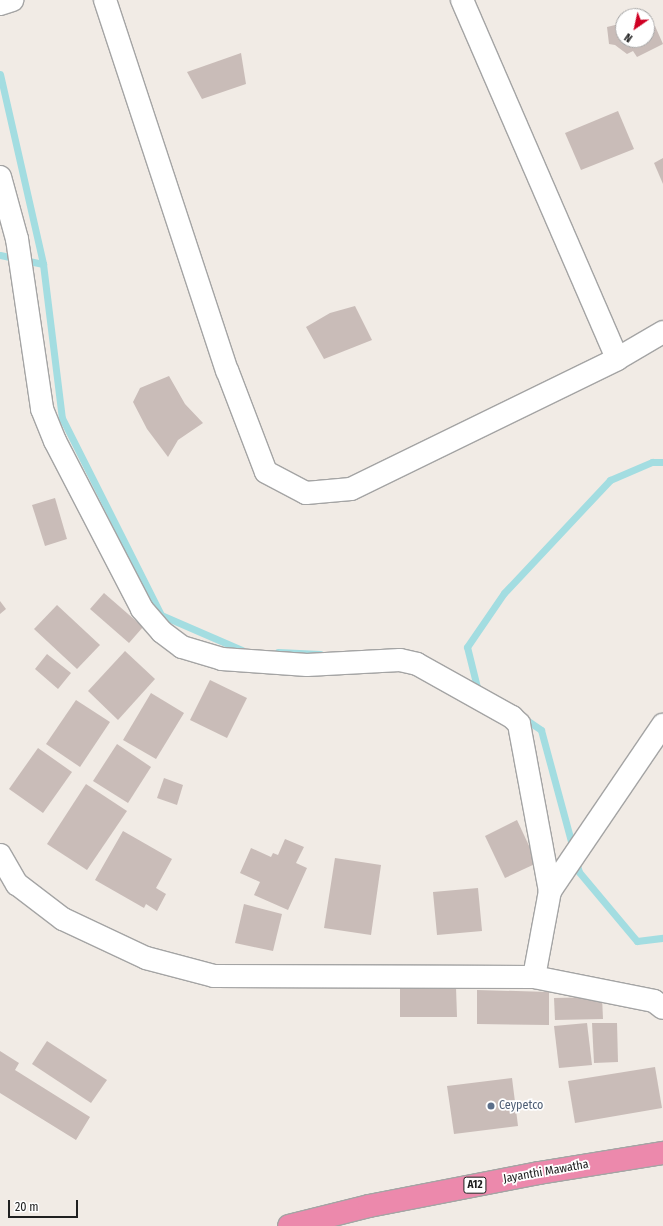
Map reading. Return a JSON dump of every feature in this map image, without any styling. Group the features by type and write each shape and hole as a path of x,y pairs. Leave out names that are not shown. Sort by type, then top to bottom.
{"highway":[{"name":"Jayanthi Mawatha","path":"289,1226 369,1206 539,1172 663,1153"}],"street":[{"path":"0,4 12,0"},
{"path":"105,0 227,370 266,472 306,493 351,489 617,359 663,332"},
{"path":"462,0 617,359"},
{"path":"0,177 18,239 42,408 54,440 142,609 162,632 182,647 222,659 307,665 400,660 417,664 512,717 519,724 550,890 534,977"},
{"path":"550,890 663,725"},
{"path":"0,855 17,884 63,919 146,958 214,976 534,977 654,1001 663,1008"}],"building":[{"path":"615,25 615,45 609,44 607,27"},
{"path":"655,26 663,44 655,48"},
{"path":"619,48 655,48 637,57 633,51 627,54"},
{"path":"241,53 246,84 202,99 187,72"},
{"path":"618,111 634,149 581,170 565,133"},
{"path":"663,158 663,184 654,163"},
{"path":"355,306 372,340 324,359 306,327 330,313"},
{"path":"169,376 185,404 203,423 178,440 168,457 147,429 133,402 140,388"},
{"path":"55,498 67,539 45,546 32,505"},
{"path":"104,593 143,627 129,643 90,609"},
{"path":"0,601 6,609 0,614"},
{"path":"57,605 100,645 77,669 34,629"},
{"path":"125,651 155,679 118,720 88,691"},
{"path":"47,654 71,673 58,689 35,669"},
{"path":"210,680 247,698 227,738 190,720"},
{"path":"151,693 184,713 156,759 123,740"},
{"path":"76,700 110,722 80,767 46,744"},
{"path":"117,744 151,767 128,803 93,781"},
{"path":"38,748 72,772 43,813 9,789"},
{"path":"164,778 183,785 177,805 157,798"},
{"path":"86,784 127,811 87,870 47,844"},
{"path":"517,820 537,863 505,878 485,836"},
{"path":"123,831 172,859 156,888 166,894 157,911 146,904 144,908 95,880"},
{"path":"285,839 304,847 296,863 307,868 288,910 254,895 260,882 240,873 251,848 271,857 273,853 278,855"},
{"path":"335,858 381,865 371,935 324,928"},
{"path":"478,888 482,931 437,935 433,892"},
{"path":"244,904 282,914 273,951 235,943"},
{"path":"400,987 456,987 457,1017 400,1017"},
{"path":"477,990 549,992 549,1025 477,1024"},
{"path":"602,997 603,1019 555,1020 554,998"},
{"path":"587,1023 592,1065 559,1068 554,1026"},
{"path":"592,1023 617,1023 618,1062 594,1063"},
{"path":"47,1041 107,1080 91,1103 32,1064"},
{"path":"0,1051 19,1063 15,1070 90,1117 76,1140 0,1093"},
{"path":"655,1067 662,1108 575,1123 568,1081"},
{"path":"512,1078 518,1126 454,1134 447,1086"}],"waterway":[{"path":"0,74 43,264 62,418 161,615 242,650"},
{"path":"0,255 43,264"},
{"path":"477,687 467,647 504,593 610,480 652,462 663,462"},
{"path":"278,652 320,654"},
{"path":"522,717 541,730 573,849"},
{"path":"576,861 579,872 637,941 663,938"}],"place":[{"name":"Ceypetco","path":"491,1106"}]}
